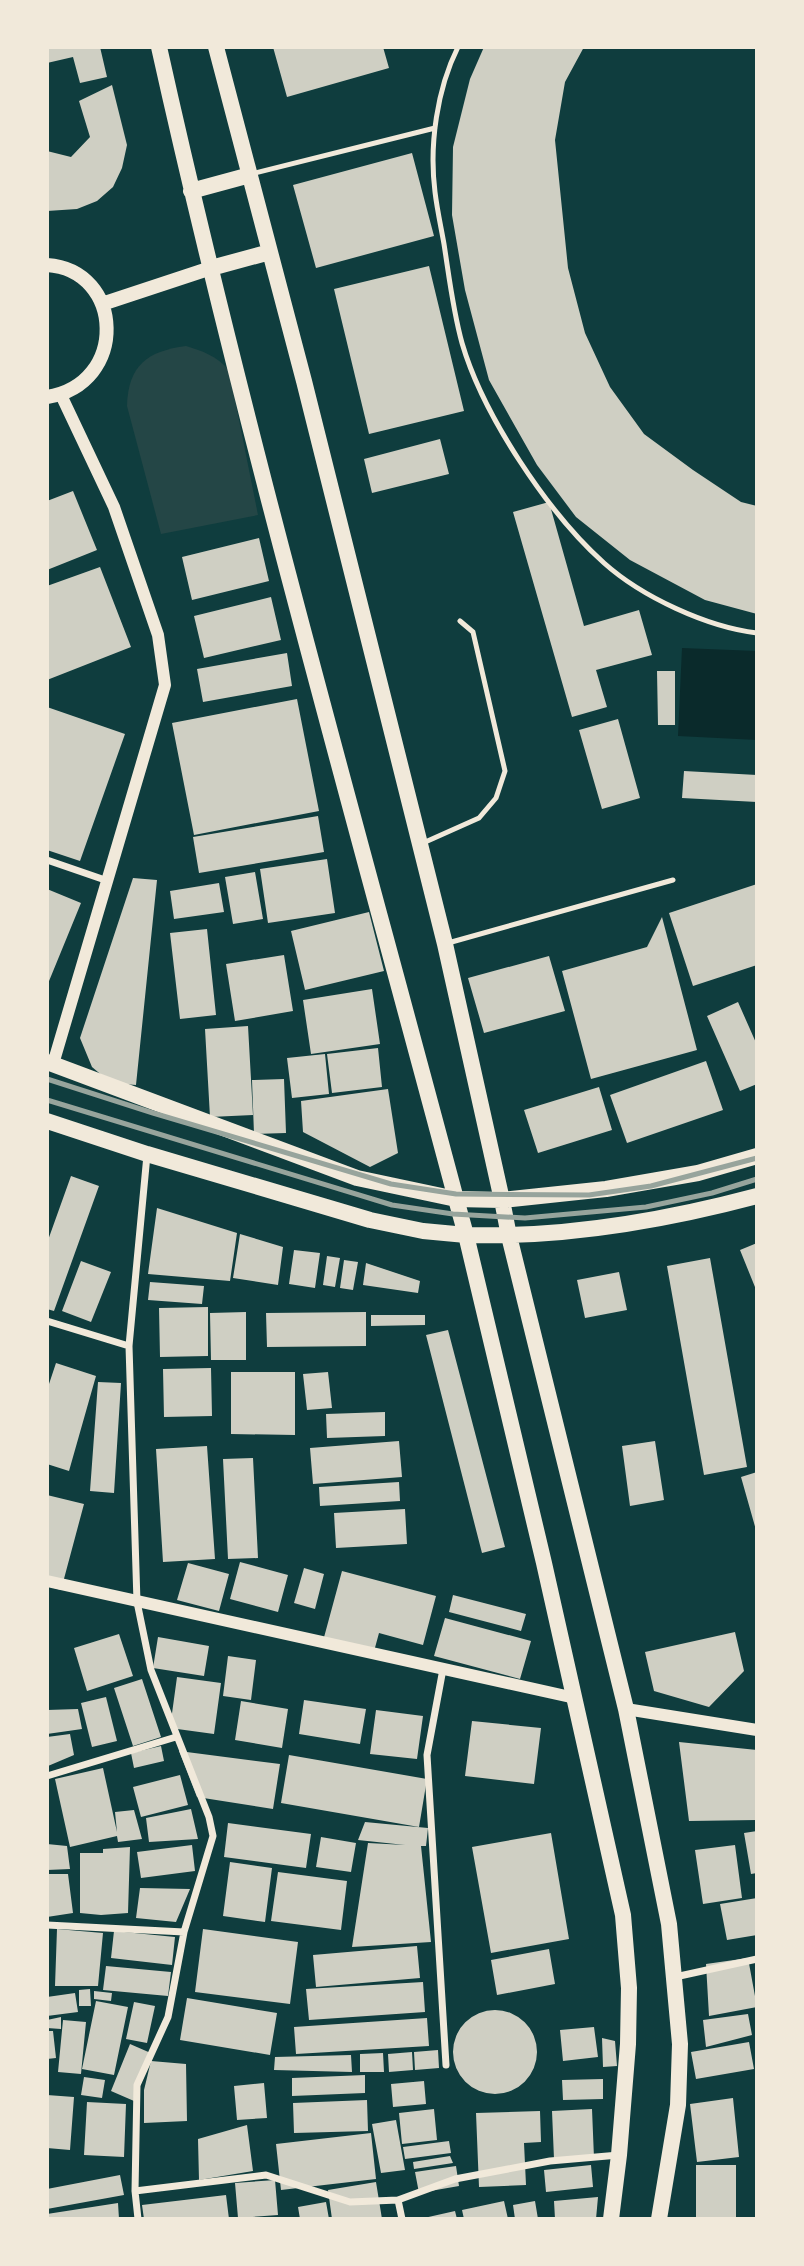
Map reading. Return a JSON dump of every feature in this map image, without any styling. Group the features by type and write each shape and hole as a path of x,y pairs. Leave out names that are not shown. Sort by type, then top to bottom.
{"main road":[{"path":"159,47 191,191 466,1235 623,1915 629,1988 619,2155 611,2219"},
{"path":"216,47 445,944 509,1236 626,1709 669,1924 680,2044 678,2105 659,2219"},
{"path":"191,191 250,175"},
{"path":"102,304 211,268 270,252"},
{"path":"47,265 75,274 91,286 102,304 108,326 106,348 97,368 81,384 54,396"},
{"path":"50,1063 357,1178 456,1199 502,1200 606,1189 698,1173 757,1156"},
{"path":"47,1121 147,1154 370,1220 423,1231 509,1236 632,1223 757,1196"}],"street":[{"path":"50,1063 108,882 165,685 158,635 114,508 54,396"},
{"path":"47,860 108,882"},
{"path":"138,2219 135,2191 137,2085 168,2017 184,1932 213,1836 209,1817 150,1670 137,1602 129,1346 147,1154"},
{"path":"47,1321 129,1346"},
{"path":"47,1581 575,1698"},
{"path":"443,1669 427,1755 446,2065"},
{"path":"626,1709 757,1730"},
{"path":"47,1776 176,1737"},
{"path":"47,1925 184,1932"},
{"path":"675,1977 757,1959"},
{"path":"135,2191 266,2175 350,2202 398,2200 455,2179 550,2161 619,2155"},
{"path":"398,2200 402,2219"}],"lane":[{"path":"458,47 443,90 435,128 434,190 462,342 482,394 539,487 581,540 606,565 642,590 676,608 757,633"},
{"path":"250,175 435,128"},
{"path":"420,844 479,818 496,798 505,771 473,632 460,621"},
{"path":"445,944 673,880"}],"shaded area":[{"path":"186,346 209,355 229,370 258,515 161,534 127,406 128,392 136,370 151,356"},
{"path":"682,648 757,651 757,740 678,736"}],"building":[{"path":"47,47 100,47 107,77 80,83 73,57 47,63"},
{"path":"273,47 383,47 389,68 287,97"},
{"path":"484,47 584,47 565,82 555,140 568,268 585,333 610,387 644,434 741,502 757,506 757,614 705,600 630,560 576,517 537,465 489,380 465,290 452,215 453,147 470,79"},
{"path":"112,85 127,145 122,168 113,187 97,201 77,209 47,211 47,151 71,157 90,137 79,101"},
{"path":"412,153 434,236 316,268 293,185"},
{"path":"429,266 464,411 369,434 334,289"},
{"path":"440,439 449,474 372,493 364,459"},
{"path":"73,491 97,550 47,570 47,501"},
{"path":"549,502 584,626 639,610 652,655 596,670 607,707 572,717 513,512"},
{"path":"259,538 269,581 192,600 182,557"},
{"path":"100,567 131,647 47,680 47,586"},
{"path":"271,597 281,640 204,658 194,616"},
{"path":"287,653 292,686 203,702 197,669"},
{"path":"657,671 675,671 675,725 658,725"},
{"path":"297,699 319,811 194,835 172,723"},
{"path":"47,707 125,734 80,861 47,850"},
{"path":"618,719 640,798 602,809 579,730"},
{"path":"684,771 757,775 757,802 682,798"},
{"path":"318,816 324,852 199,873 193,837"},
{"path":"327,859 335,913 268,923 260,869"},
{"path":"255,872 263,919 233,924 225,877"},
{"path":"133,878 157,880 136,1085 111,1083 92,1067 80,1038"},
{"path":"219,883 224,912 174,919 170,891"},
{"path":"757,884 757,965 693,986 669,913"},
{"path":"47,889 81,903 47,986"},
{"path":"369,912 384,971 305,990 291,931"},
{"path":"662,917 697,1050 591,1079 562,971 647,947"},
{"path":"207,929 216,1015 180,1019 170,933"},
{"path":"284,955 293,1011 235,1021 226,964"},
{"path":"549,956 565,1011 484,1033 468,978"},
{"path":"372,989 380,1044 311,1054 303,1000"},
{"path":"738,1002 757,1045 757,1084 740,1091 707,1016"},
{"path":"248,1026 253,1115 210,1117 205,1029"},
{"path":"378,1048 382,1087 332,1093 327,1054"},
{"path":"325,1054 329,1094 292,1098 287,1058"},
{"path":"706,1061 723,1110 627,1143 610,1095"},
{"path":"284,1079 286,1133 254,1134 252,1080"},
{"path":"599,1087 612,1130 538,1153 524,1110"},
{"path":"388,1089 398,1153 370,1167 303,1132 301,1101"},
{"path":"71,1176 99,1186 54,1311 47,1309 47,1243"},
{"path":"157,1208 237,1233 230,1281 148,1274"},
{"path":"240,1234 283,1247 278,1285 233,1278"},
{"path":"757,1243 757,1292 740,1250"},
{"path":"294,1250 320,1253 315,1288 289,1284"},
{"path":"327,1256 340,1258 335,1287 323,1285"},
{"path":"710,1258 747,1467 704,1475 667,1266"},
{"path":"344,1260 358,1262 353,1290 340,1288"},
{"path":"81,1261 111,1272 91,1322 62,1311"},
{"path":"366,1263 420,1281 418,1293 363,1285"},
{"path":"619,1272 627,1310 585,1318 577,1280"},
{"path":"150,1282 204,1286 202,1304 148,1300"},
{"path":"208,1307 208,1356 160,1357 159,1308"},
{"path":"246,1312 246,1360 211,1360 210,1313"},
{"path":"366,1312 366,1346 267,1347 266,1313"},
{"path":"371,1315 425,1315 425,1325 371,1326"},
{"path":"448,1330 505,1547 482,1553 426,1335"},
{"path":"56,1363 96,1376 69,1471 47,1464 47,1390"},
{"path":"211,1368 212,1416 164,1417 163,1369"},
{"path":"231,1372 295,1372 295,1435 231,1434"},
{"path":"328,1372 332,1408 307,1410 303,1374"},
{"path":"98,1382 121,1383 114,1493 90,1491"},
{"path":"385,1412 385,1436 327,1438 326,1414"},
{"path":"399,1441 402,1477 313,1484 310,1448"},
{"path":"655,1441 664,1500 630,1506 622,1446"},
{"path":"207,1446 215,1559 163,1562 156,1449"},
{"path":"253,1458 258,1558 228,1559 223,1459"},
{"path":"757,1472 757,1530 756,1530 741,1477"},
{"path":"399,1482 400,1501 320,1506 319,1487"},
{"path":"47,1495 84,1504 61,1590 47,1586"},
{"path":"405,1509 407,1544 336,1548 334,1513"},
{"path":"240,1562 288,1575 278,1612 230,1599"},
{"path":"188,1563 229,1574 219,1611 177,1600"},
{"path":"304,1568 324,1574 315,1609 294,1603"},
{"path":"342,1571 436,1596 423,1645 379,1633 373,1655 323,1641"},
{"path":"453,1595 526,1614 521,1631 449,1612"},
{"path":"445,1618 531,1641 520,1679 434,1656"},
{"path":"735,1632 744,1671 709,1707 654,1691 645,1652"},
{"path":"119,1634 133,1676 87,1691 74,1648"},
{"path":"158,1637 209,1646 204,1676 153,1668"},
{"path":"228,1656 256,1660 251,1700 223,1696"},
{"path":"177,1677 221,1683 214,1734 170,1728"},
{"path":"142,1679 161,1737 133,1746 114,1688"},
{"path":"106,1697 117,1741 92,1747 81,1703"},
{"path":"304,1700 366,1709 360,1744 299,1734"},
{"path":"241,1701 288,1709 282,1748 235,1740"},
{"path":"78,1709 82,1729 47,1734 47,1710"},
{"path":"376,1710 423,1716 417,1759 370,1754"},
{"path":"472,1721 541,1728 534,1784 465,1776"},
{"path":"70,1734 74,1755 48,1766 47,1737"},
{"path":"679,1742 757,1750 757,1820 689,1821"},
{"path":"161,1746 164,1761 134,1768 131,1753"},
{"path":"179,1751 280,1764 273,1809 197,1797"},
{"path":"289,1755 427,1779 419,1827 281,1803"},
{"path":"103,1768 117,1832 115,1812 134,1810 142,1839 118,1842 117,1836 70,1847 55,1779"},
{"path":"180,1775 188,1805 141,1817 133,1787"},
{"path":"191,1809 198,1839 149,1842 146,1818"},
{"path":"365,1822 428,1828 426,1846 421,1846 431,1942 352,1947 368,1843 405,1845 358,1840"},
{"path":"228,1823 311,1834 306,1868 224,1857"},
{"path":"757,1831 757,1873 751,1874 744,1833"},
{"path":"551,1833 569,1939 491,1953 472,1847"},
{"path":"321,1837 356,1843 351,1872 316,1867"},
{"path":"47,1844 67,1846 70,1869 47,1870"},
{"path":"192,1845 195,1871 141,1878 137,1852"},
{"path":"735,1845 742,1898 703,1904 695,1850"},
{"path":"130,1847 128,1913 80,1913 80,1853 103,1853 103,1849"},
{"path":"230,1862 272,1868 265,1922 223,1916"},
{"path":"278,1872 347,1881 341,1930 271,1921"},
{"path":"47,1874 68,1874 73,1913 47,1917"},
{"path":"140,1888 190,1889 176,1922 136,1918"},
{"path":"757,1898 757,1935 727,1940 720,1904"},
{"path":"57,1929 103,1933 98,1986 55,1986"},
{"path":"203,1929 298,1942 290,2004 195,1992"},
{"path":"114,1931 175,1937 172,1965 111,1958"},
{"path":"417,1946 420,1978 316,1987 313,1955"},
{"path":"549,1949 555,1984 497,1995 491,1960"},
{"path":"748,1958 757,2007 709,2016 706,1964"},
{"path":"106,1966 171,1972 168,1996 103,1990"},
{"path":"423,1982 425,2012 309,2020 306,1989"},
{"path":"90,1989 91,2006 79,2006 79,1990"},
{"path":"94,1991 112,1993 111,2001 94,1999"},
{"path":"75,1993 78,2012 47,2016 47,1997"},
{"path":"187,1998 277,2013 270,2055 180,2040"},
{"path":"96,2001 128,2007 114,2075 82,2069"},
{"path":"134,2002 155,2006 147,2043 126,2039"},
{"path":"495,2010 511,2013 525,2022 534,2036 537,2052 534,2068 525,2082 511,2091 495,2094 479,2091 465,2082 456,2068 453,2052 456,2036 465,2022 479,2013"},
{"path":"748,2014 752,2035 706,2047 703,2020"},
{"path":"61,2017 61,2029 47,2028 47,2020"},
{"path":"427,2018 429,2046 296,2054 294,2027"},
{"path":"63,2020 86,2022 81,2074 58,2072"},
{"path":"594,2027 598,2057 563,2061 560,2030"},
{"path":"47,2031 53,2031 56,2058 47,2059"},
{"path":"602,2038 615,2041 617,2066 603,2067"},
{"path":"749,2042 754,2069 696,2079 691,2052"},
{"path":"130,2044 153,2054 134,2101 111,2091"},
{"path":"438,2050 439,2068 415,2070 414,2052"},
{"path":"412,2052 413,2070 389,2072 388,2054"},
{"path":"383,2053 384,2072 360,2072 360,2054"},
{"path":"351,2055 352,2072 274,2070 275,2057"},
{"path":"151,2061 186,2064 187,2121 144,2123 144,2090"},
{"path":"365,2075 365,2093 292,2096 292,2078"},
{"path":"84,2077 105,2080 102,2098 81,2095"},
{"path":"603,2079 603,2099 563,2100 562,2080"},
{"path":"424,2081 426,2104 393,2107 391,2084"},
{"path":"264,2083 267,2118 237,2120 234,2086"},
{"path":"47,2095 74,2097 70,2150 47,2148"},
{"path":"733,2098 739,2157 697,2162 690,2104"},
{"path":"367,2100 368,2131 294,2133 293,2103"},
{"path":"87,2102 126,2104 124,2157 84,2155"},
{"path":"434,2109 437,2140 402,2144 399,2113"},
{"path":"592,2109 594,2158 554,2159 552,2111"},
{"path":"540,2111 541,2142 524,2143 526,2185 479,2187 476,2113"},
{"path":"396,2120 405,2170 381,2173 372,2124"},
{"path":"247,2125 253,2171 199,2180 198,2139"},
{"path":"371,2133 376,2179 281,2190 276,2144"},
{"path":"449,2141 451,2153 405,2159 403,2147"},
{"path":"450,2156 453,2163 414,2169 413,2162"},
{"path":"591,2165 593,2187 546,2192 544,2170"},
{"path":"696,2165 736,2165 736,2219 696,2219"},
{"path":"456,2166 459,2186 419,2193 415,2172"},
{"path":"120,2175 124,2195 47,2209 47,2189"},
{"path":"275,2180 278,2215 238,2218 235,2183"},
{"path":"376,2182 382,2219 332,2219 328,2190"},
{"path":"226,2195 229,2219 144,2219 142,2205"},
{"path":"598,2197 596,2219 555,2219 554,2201"},
{"path":"504,2201 508,2219 464,2219 462,2210"},
{"path":"535,2201 538,2219 515,2219 513,2205"},
{"path":"326,2202 329,2219 300,2219 298,2207"},
{"path":"118,2203 119,2219 47,2219 47,2214"},
{"path":"455,2211 457,2219 424,2218"}],"railway":[{"path":"47,1079 391,1184 456,1194 589,1195 651,1186 757,1158"},
{"path":"47,1100 392,1205 453,1214 525,1218 646,1207 712,1193 757,1179"}]}
